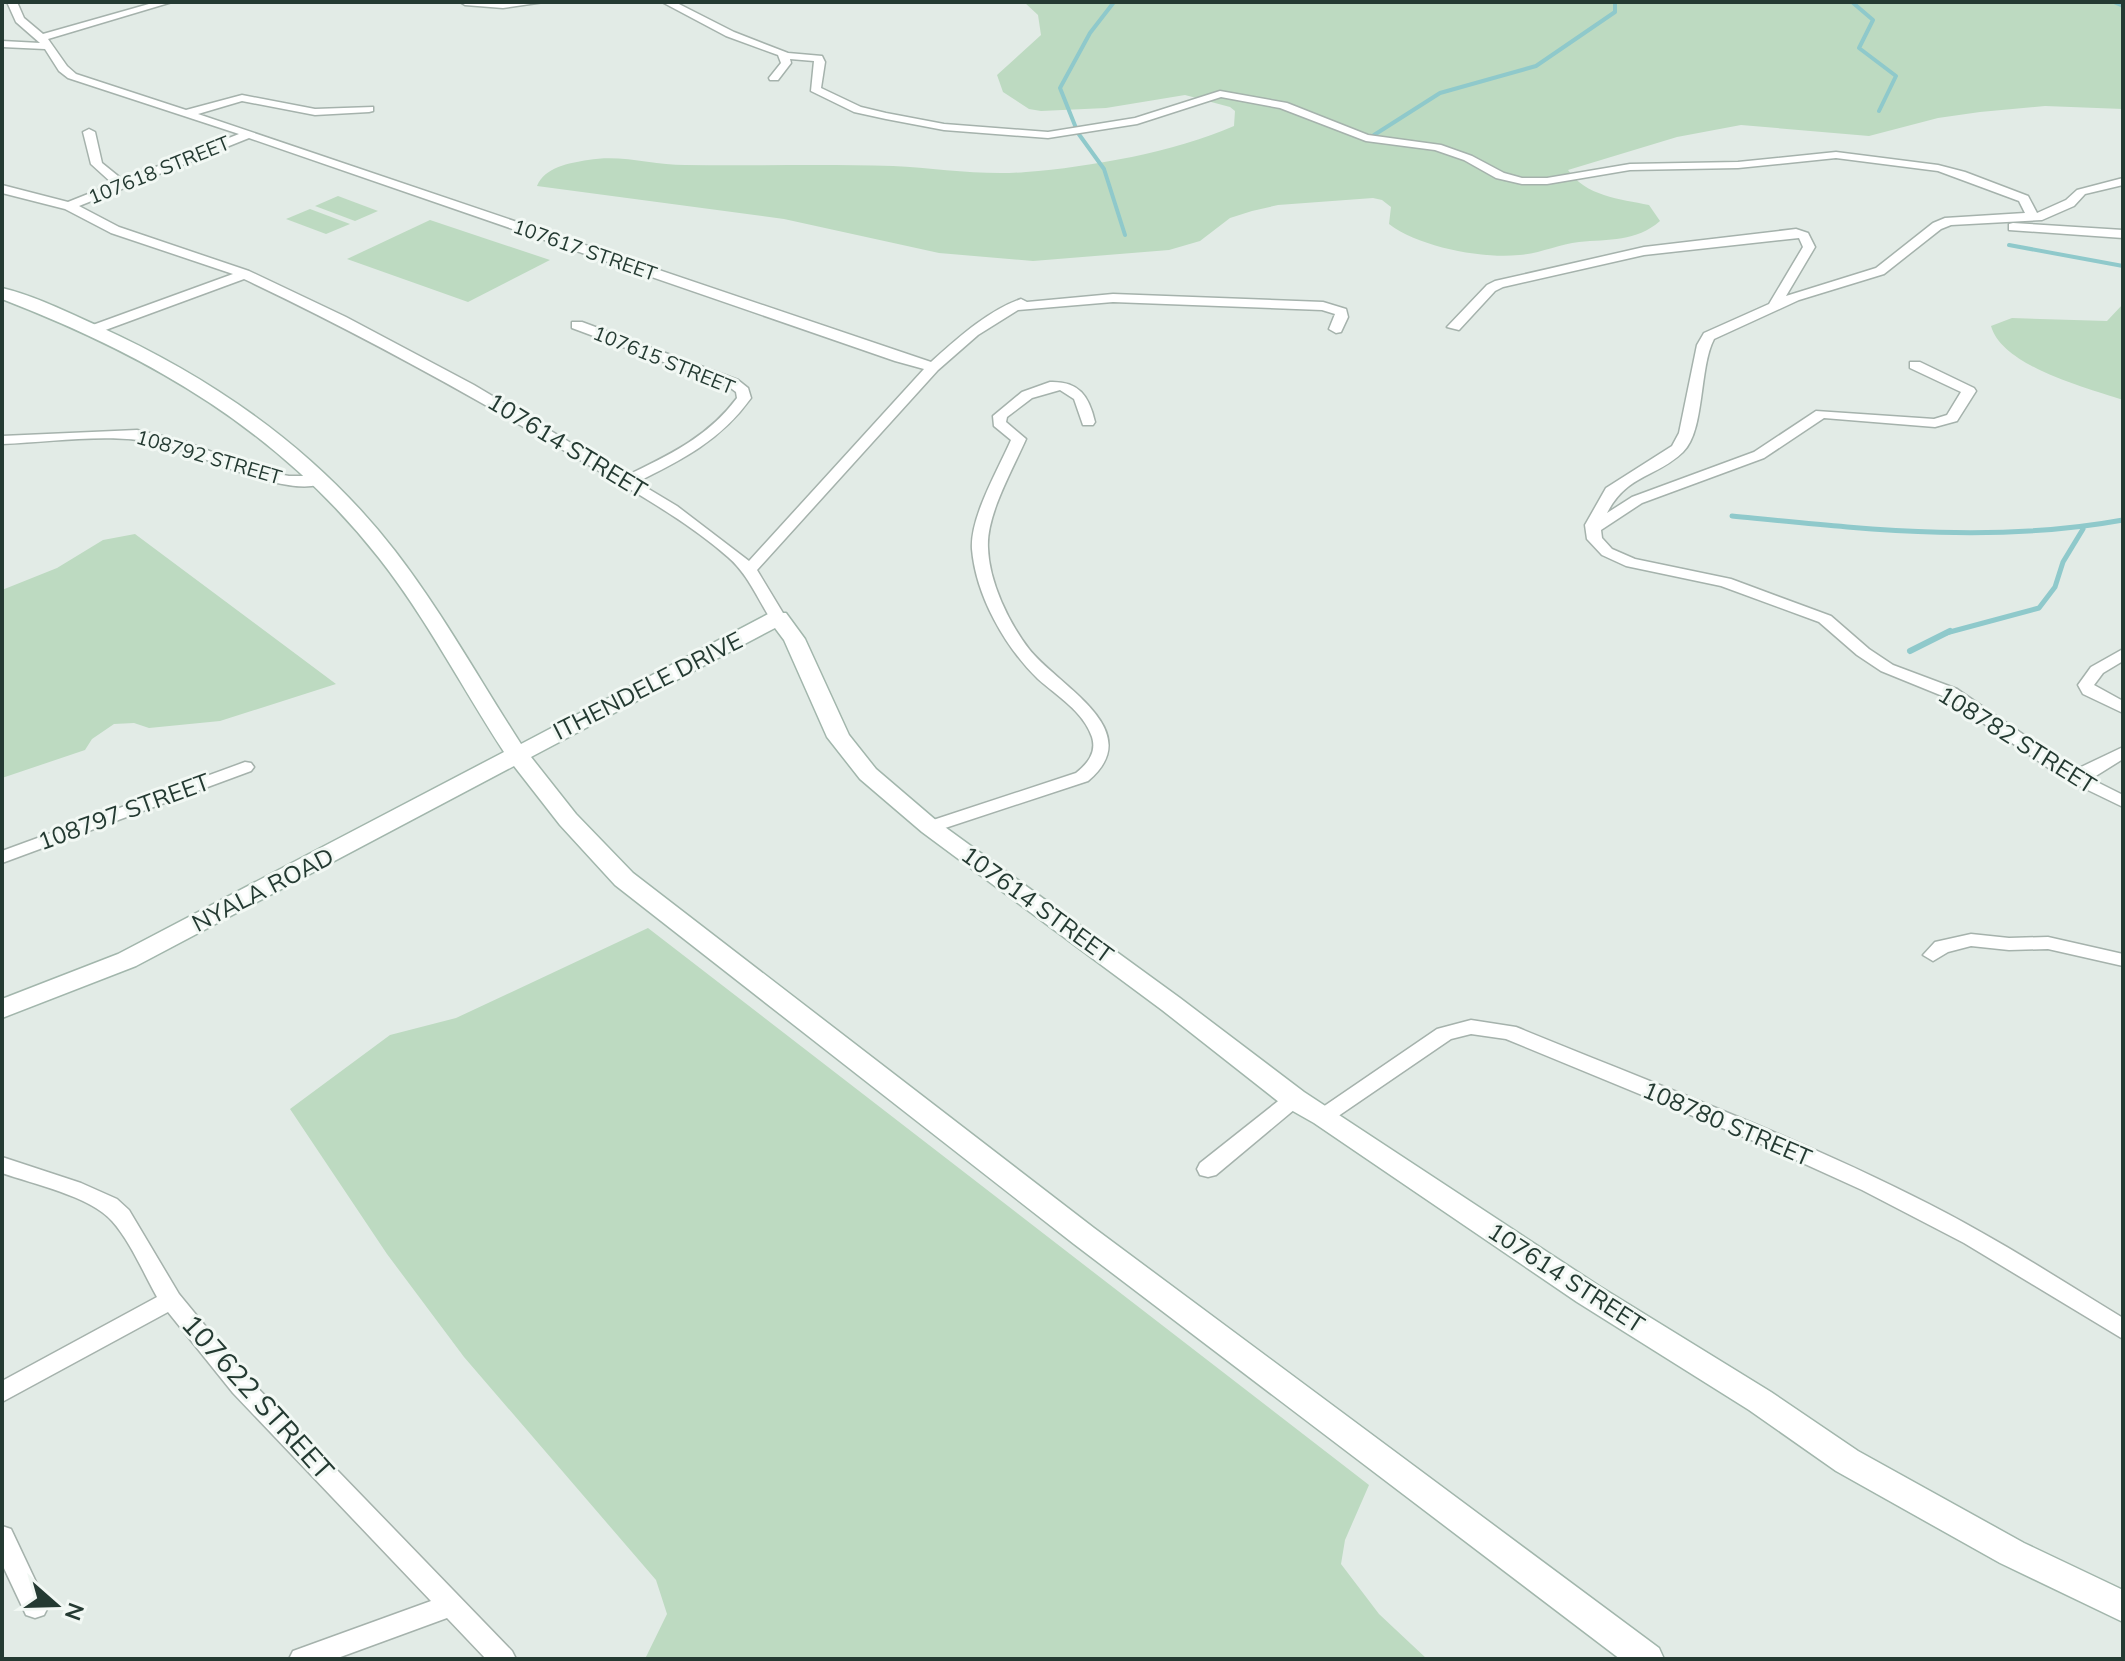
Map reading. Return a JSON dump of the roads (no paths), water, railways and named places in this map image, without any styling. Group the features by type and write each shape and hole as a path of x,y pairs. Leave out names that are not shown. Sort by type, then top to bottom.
{"main road":[{"path":"2,293 95,329 181,372 272,433 321,480 386,554 430,612 516,754 565,820 624,879 1059,1217 1647,1659"},
{"name":"107614 STREET","path":"778,618 794,639 838,737 868,774 930,827 1171,1004 1294,1099 1324,1116 1588,1294 1760,1401 1847,1461 2012,1553 2123,1607"},
{"name":"ITHENDELE DRIVE","path":"516,754 601,713 778,618"},
{"name":"NYALA ROAD","path":"2,1009 127,960 397,820 516,754"}],"street":[{"path":"2,44 45,42 167,2"},
{"path":"465,2 491,5 539,2"},
{"path":"667,2 730,34 786,56 818,58 815,89 842,104 870,113 944,127 1048,135 1137,121 1220,94 1283,105 1366,138 1437,147 1468,158 1500,176 1522,181 1547,181 1630,167 1738,165 1828,154 1938,168 1961,174 2024,199 2033,217"},
{"name":"107617 STREET","path":"9,6 25,28 45,42 61,70 72,76 854,343 933,367"},
{"path":"774,78 786,63 786,56"},
{"path":"184,114 242,98 315,112 369,109"},
{"path":"89,132 97,164 121,185"},
{"name":"107618 STREET","path":"69,206 249,134"},
{"path":"1593,529 1611,491 1678,449 1686,433 1706,339 1718,329 1775,304 1880,271 1937,226 1959,219 2033,217 2057,211 2081,192 2123,181"},
{"name":"107614 STREET","path":"2,189 69,206 115,230 245,274 341,320 469,388 672,509 734,554 749,570 778,618"},
{"path":"1959,219 2042,230 2123,234"},
{"path":"1454,327 1499,284 1644,251 1796,233 1804,236 1809,247 1775,304"},
{"path":"95,329 245,274"},
{"path":"749,570 933,367 973,332 1012,307 1037,296 1075,288"},
{"path":"1012,307 1113,298 1323,306 1341,312 1336,329"},
{"name":"107615 STREET","path":"577,325 733,383 743,391 744,398 730,419 711,438 627,481"},
{"path":"1593,529 1637,500 1759,455 1821,414 1935,423 1952,418 1969,391 1915,365"},
{"path":"930,827 1082,777 1099,759 1102,751 1100,736 1093,722 1039,671 1008,633 986,577 980,544 1004,470 1019,440 1018,435 999,423 1000,416 1032,391 1058,386 1072,390 1082,399 1088,422"},
{"name":"108792 STREET","path":"2,440 122,433 147,435 259,475 289,480 321,480"},
{"name":"108782 STREET","path":"1593,529 1595,539 1607,552 1631,563 1725,582 1825,619 1887,668 1951,693 2081,781 2123,802"},
{"path":"2123,654 2097,670 2086,685 2089,690 2123,708"},
{"path":"2081,781 2087,771 2123,752"},
{"name":"108797 STREET","path":"2,857 245,767"},
{"path":"1933,955 1951,943 1971,940 2009,944 2048,943 2123,960"},
{"name":"108780 STREET","path":"1324,1116 1444,1034 1471,1027 1509,1032 1740,1128 1919,1209 1995,1250 2123,1330"},
{"path":"1208,1169 1294,1099"},
{"name":"107622 STREET","path":"2,1165 73,1189 109,1205 121,1216 171,1300 241,1386 503,1659"},
{"path":"2,1392 171,1300"},
{"path":"2,1537 35,1607"},
{"path":"302,1659 452,1605"}],"waterway":[{"path":"1114,2 1090,33 1060,88 1078,133 1104,169 1125,235"},
{"path":"1374,135 1440,93 1536,66 1615,12 1615,2"},
{"path":"1852,2 1873,20 1859,48 1896,76 1879,111"},
{"path":"2114,2 2123,6"},
{"path":"2009,245 2123,266"},
{"path":"1732,516 1879,529 1977,533 2074,527 2123,520"},
{"path":"1946,633 2039,608 2055,587 2063,562 2083,529"},
{"path":"1946,633 1950,631"},
{"path":"1910,651 1946,633"}]}
